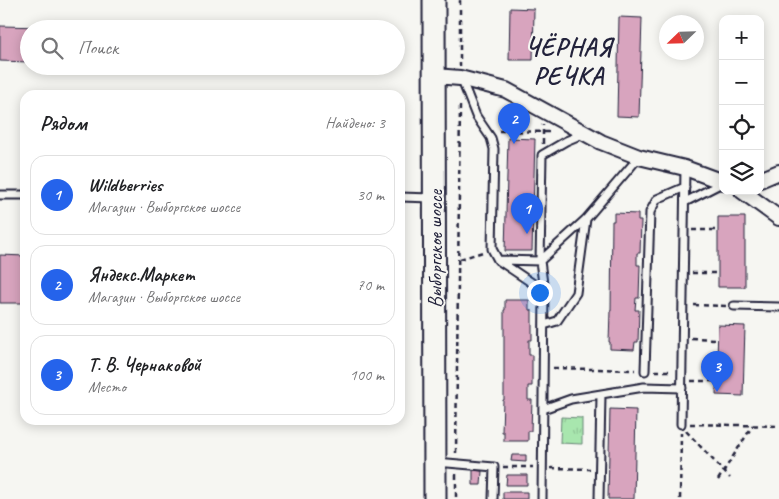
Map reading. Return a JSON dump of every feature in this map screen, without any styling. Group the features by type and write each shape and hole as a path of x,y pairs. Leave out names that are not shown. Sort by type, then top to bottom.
{"main road":[{"name":"Выборгское шоссе","path":"434,0 435,198 446,462 435,499"}],"street":[{"path":"435,76 460,78 506,90 601,142 639,157 685,168 719,181"},
{"path":"764,178 779,172"},
{"path":"747,195 779,218"}],"lane":[{"path":"460,78 476,116 491,138 494,149 492,250 498,260 544,291"},
{"path":"542,499 544,291 540,261 542,156 566,141 585,133"},
{"path":"498,260 540,261 586,219 639,157"},
{"path":"681,424 685,168"},
{"path":"685,202 719,185"},
{"path":"645,371 650,212 657,199 685,186"},
{"path":"0,195 20,195"},
{"path":"405,198 435,198"},
{"path":"544,325 558,322 576,293 586,219"},
{"path":"734,306 779,307"},
{"path":"543,409 570,399 644,387 682,384"},
{"path":"599,499 601,395"},
{"path":"446,462 494,467 493,499"}],"path":[{"path":"460,0 460,78"},
{"path":"456,499 446,462 459,259 460,106"},
{"path":"542,156 544,110"},
{"path":"491,138 500,130 585,133"},
{"path":"684,230 718,230"},
{"path":"459,259 492,250"},
{"path":"684,273 718,273"},
{"path":"683,305 734,306"},
{"path":"682,338 717,338"},
{"path":"544,368 682,372"},
{"path":"682,384 717,382"},
{"path":"681,424 779,426"},
{"path":"681,424 694,441 730,478"},
{"path":"680,499 681,424"},
{"path":"718,480 752,426"}],"green space":[{"path":"561,417 582,418 582,444 560,443"}],"building":[{"path":"510,8 534,9 533,60 509,60"},
{"path":"619,17 642,18 639,117 617,116"},
{"path":"0,26 20,26 20,62 0,61"},
{"path":"508,138 535,139 532,251 505,251"},
{"path":"614,213 638,214 638,221 641,221 640,253 637,253 637,265 640,265 639,298 636,298 635,310 639,310 638,342 635,342 634,350 610,349 612,221 614,221"},
{"path":"718,217 745,217 745,287 718,287"},
{"path":"0,255 20,256 20,303 0,303"},
{"path":"505,300 529,300 529,310 532,310 532,340 529,340 529,355 532,355 532,386 528,386 528,400 532,400 531,431 528,431 528,441 504,441 504,432 502,432"},
{"path":"718,325 745,326 743,396 716,395"},
{"path":"610,409 636,410 634,499 608,499"},
{"path":"512,455 526,455 526,462 511,461"},
{"path":"473,470 482,471 481,485 473,485"},
{"path":"507,475 527,475 527,485 506,485"},
{"path":"503,492 527,492 527,499 503,499"}],"place":[{"name":"Яндекс.Маркет","path":"514,144"},
{"name":"Wildberries","path":"527,234"},
{"name":"Т. В. Чернаковой","path":"717,392"}],"district":[{"name":"ЧЁРНАЯ РЕЧКА","path":"569,60"}]}
